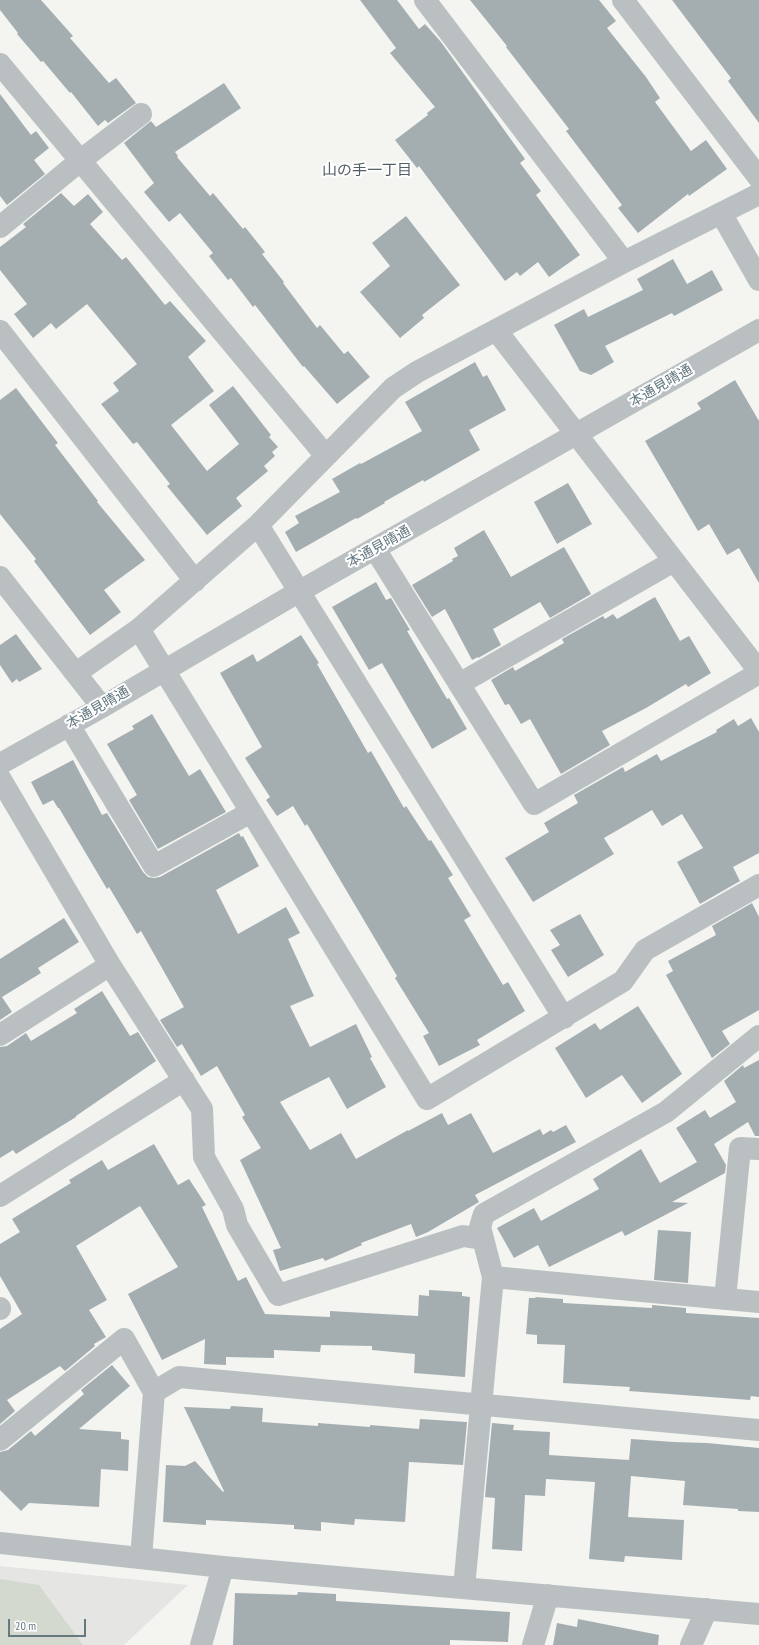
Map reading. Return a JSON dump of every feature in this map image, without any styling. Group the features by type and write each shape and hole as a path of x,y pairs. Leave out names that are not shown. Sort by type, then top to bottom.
{"street":[{"path":"425,0 624,262"},
{"path":"623,0 759,178"},
{"path":"0,64 326,456"},
{"path":"0,227 81,160 141,114"},
{"path":"76,673 139,629 258,525 393,388 417,372 624,262 759,194"},
{"path":"721,213 759,280"},
{"path":"375,549 534,804 759,672 496,330"},
{"name":"本通見晴通","path":"0,764 102,707 300,591 759,330"},
{"path":"0,331 195,581"},
{"path":"258,525 564,1018"},
{"path":"460,684 674,561"},
{"path":"0,577 102,707"},
{"path":"139,629 427,1099 564,1018 623,981 645,950 759,885"},
{"path":"69,725 154,866 251,812"},
{"path":"0,778 110,964 202,1109 204,1157 233,1209 237,1225 278,1295 463,1236 482,1239"},
{"path":"0,1035 110,964"},
{"path":"464,1588 493,1277 480,1227 484,1214 666,1112 759,1036"},
{"path":"0,1196 184,1080"},
{"path":"725,1299 740,1148 759,1149"},
{"path":"493,1277 759,1302"},
{"path":"0,1440 124,1339 154,1392 141,1558"},
{"path":"154,1392 179,1377 759,1430"},
{"path":"0,1543 223,1567 759,1614"},
{"path":"202,1645 223,1567"},
{"path":"533,1645 548,1595"},
{"path":"691,1645 707,1609"}],"shaded area":[{"path":"0,1566 188,1585 124,1645 0,1645"},
{"path":"0,1579 39,1585 83,1645 0,1645"}],"building":[{"path":"0,0 41,0 73,36 70,38 109,83 116,78 136,103 108,123 105,120 98,126 71,92 70,93 43,61 41,62 17,34 18,33 0,10"},
{"path":"360,0 397,0 419,29 425,24 441,42 525,159 520,163 541,191 536,195 580,255 549,277 538,262 520,276 517,272 505,281 419,166 417,168 395,140 428,115 427,113 435,107 390,53 396,48"},
{"path":"470,0 599,0 616,21 607,28 646,77 660,98 655,102 691,151 706,140 727,169 689,196 688,194 638,233 618,208 622,205 566,131 569,129 506,47 507,46"},
{"path":"672,0 759,0 759,123 728,81 731,78"},
{"path":"224,83 241,108 175,152 178,156 177,157 210,196 213,193 243,229 245,227 265,252 262,254 317,328 320,325 344,354 348,351 370,377 337,404 304,366 303,367 255,305 253,307 231,278 228,280 209,256 213,253 180,213 169,222 144,192 154,183 124,143 151,121 156,127"},
{"path":"0,94 31,135 36,131 49,148 34,160 45,174 7,205 0,196"},
{"path":"61,193 74,206 88,194 103,212 90,224 122,260 126,257 165,305 170,301 206,341 188,357 214,391 171,425 207,471 239,444 209,405 233,386 271,435 269,437 278,447 272,452 275,456 264,466 268,471 236,498 242,506 207,535 167,486 170,484 137,442 133,444 101,404 119,391 113,383 137,364 87,304 56,329 51,323 33,338 14,314 27,304 0,270 0,247 26,227 23,224"},
{"path":"406,216 460,285 422,315 424,318 400,338 360,292 390,266 372,243"},
{"path":"673,259 687,284 712,270 723,290 674,316 672,313 605,346 614,362 591,375 580,371 554,325 584,309 588,317 643,290 637,279"},
{"path":"475,362 483,377 487,375 506,410 469,430 480,450 424,482 423,480 357,519 356,518 296,552 285,532 299,523 295,516 340,492 332,479 422,431 405,402"},
{"path":"735,380 759,421 759,583 739,548 727,555 709,524 698,531 645,441 701,409 697,403"},
{"path":"16,388 58,443 55,445 98,501 97,502 145,560 104,590 121,612 90,635 34,561 36,559 0,514 0,400"},
{"path":"568,483 592,524 557,544 534,502"},
{"path":"484,530 511,577 564,547 591,594 550,618 540,602 493,629 501,645 472,660 445,609 432,617 412,585 453,561 452,559 458,556 454,548"},
{"path":"376,582 386,600 391,598 410,630 407,631 447,699 449,698 467,729 432,749 382,663 369,670 332,607"},
{"path":"655,597 680,641 689,636 711,673 688,687 686,684 646,708 602,731 610,745 561,774 530,719 521,724 509,704 505,705 491,680 513,667 515,671 564,643 562,639 603,616 605,619 613,614 617,619"},
{"path":"16,634 42,669 19,682 17,679 12,683 0,665 0,645"},
{"path":"301,635 319,663 317,664 368,753 371,751 404,808 406,806 429,841 431,840 453,875 448,878 471,916 464,920 503,985 508,982 525,1011 477,1040 480,1045 439,1066 423,1036 429,1033 395,978 397,976 307,824 305,826 293,806 277,816 266,800 270,797 245,758 262,747 220,673 253,654 257,662"},
{"path":"152,714 189,776 200,769 226,812 158,849 129,800 137,795 107,744 134,729 132,726"},
{"path":"751,718 759,732 759,853 733,867 740,881 700,904 677,862 703,848 682,814 662,826 652,810 604,838 614,854 533,902 505,858 549,832 544,823 578,803 574,795 623,767 625,772 657,754 661,761 717,732 716,730 734,719 738,726"},
{"path":"73,760 102,815 107,813 143,872 148,877 160,877 239,833 241,837 243,836 259,866 216,890 238,934 286,907 300,933 288,939 314,996 290,1006 310,1047 356,1024 372,1057 370,1058 386,1087 347,1109 329,1077 280,1102 310,1150 341,1133 356,1159 442,1113 448,1125 471,1113 493,1153 540,1129 543,1135 551,1130 553,1132 566,1125 576,1142 475,1195 479,1202 428,1232 416,1237 411,1224 361,1243 362,1245 325,1261 323,1258 280,1271 273,1250 281,1248 240,1160 261,1148 242,1117 245,1115 217,1066 201,1076 182,1044 177,1047 160,1020 184,1007 141,931 137,934 109,887 107,889 59,808 53,800 43,805 31,782"},
{"path":"752,903 759,917 759,1010 722,1031 730,1044 712,1058 666,975 673,971 668,961 716,935 712,926"},
{"path":"580,914 604,955 568,977 551,950 560,945 550,930"},
{"path":"64,918 79,942 38,968 41,973 2,997 12,1012 0,1020 0,959"},
{"path":"102,991 130,1036 138,1032 156,1061 76,1117 16,1154 13,1150 0,1158 0,1047 7,1046 26,1033 31,1041 77,1013 74,1009"},
{"path":"638,1006 682,1074 642,1103 622,1075 586,1098 555,1048 595,1023 600,1030"},
{"path":"759,1060 759,1136 755,1136 748,1122 714,1144 726,1165 725,1173 672,1202 688,1203 625,1236 622,1231 549,1267 538,1245 514,1258 497,1228 534,1208 541,1221 599,1189 593,1179 641,1149 660,1183 697,1162 676,1128 705,1110 710,1118 736,1102 724,1081 743,1065 744,1068"},
{"path":"154,1144 178,1185 189,1179 206,1205 202,1207 238,1281 246,1277 265,1314 330,1317 330,1311 418,1316 419,1295 429,1296 429,1290 462,1292 462,1296 470,1297 465,1377 414,1373 415,1354 372,1350 372,1346 321,1345 320,1352 274,1350 274,1358 226,1357 226,1365 204,1364 205,1339 162,1360 128,1294 178,1267 140,1206 76,1246 107,1300 89,1310 106,1337 94,1344 95,1346 65,1371 60,1366 7,1400 15,1411 0,1424 0,1329 22,1314 0,1276 0,1244 20,1232 12,1219 71,1183 69,1180 102,1160 108,1170"},
{"path":"658,1230 691,1232 688,1283 654,1280"},
{"path":"535,1297 563,1299 563,1303 652,1308 652,1305 686,1308 686,1313 759,1318 759,1397 751,1396 750,1400 629,1391 630,1387 563,1383 565,1345 537,1344 537,1335 526,1334 529,1298 536,1298"},
{"path":"112,1365 130,1386 79,1429 121,1432 121,1439 129,1440 128,1471 101,1469 99,1507 29,1503 21,1511 0,1490 0,1452 8,1450 31,1431 35,1436 84,1394 81,1390"},
{"path":"231,1406 263,1408 262,1422 318,1426 318,1423 419,1429 420,1419 467,1422 463,1465 409,1462 405,1522 355,1519 354,1525 321,1522 321,1531 294,1529 294,1525 242,1522 206,1520 206,1525 163,1522 166,1465 185,1466 195,1461 223,1492 224,1491 184,1407 230,1409"},
{"path":"492,1423 514,1425 513,1430 550,1432 549,1455 629,1460 631,1439 707,1443 759,1448 759,1512 683,1505 685,1481 631,1476 628,1517 684,1520 682,1560 625,1556 624,1562 589,1559 595,1482 546,1479 545,1496 525,1495 522,1551 492,1549 495,1498 485,1497"},
{"path":"298,1592 336,1594 336,1601 510,1612 508,1642 450,1640 450,1645 233,1645 235,1593 297,1595"},
{"path":"578,1619 659,1635 658,1645 553,1645 557,1623 577,1627"}],"district":[{"name":"山の手一丁目","path":"367,171"}]}
